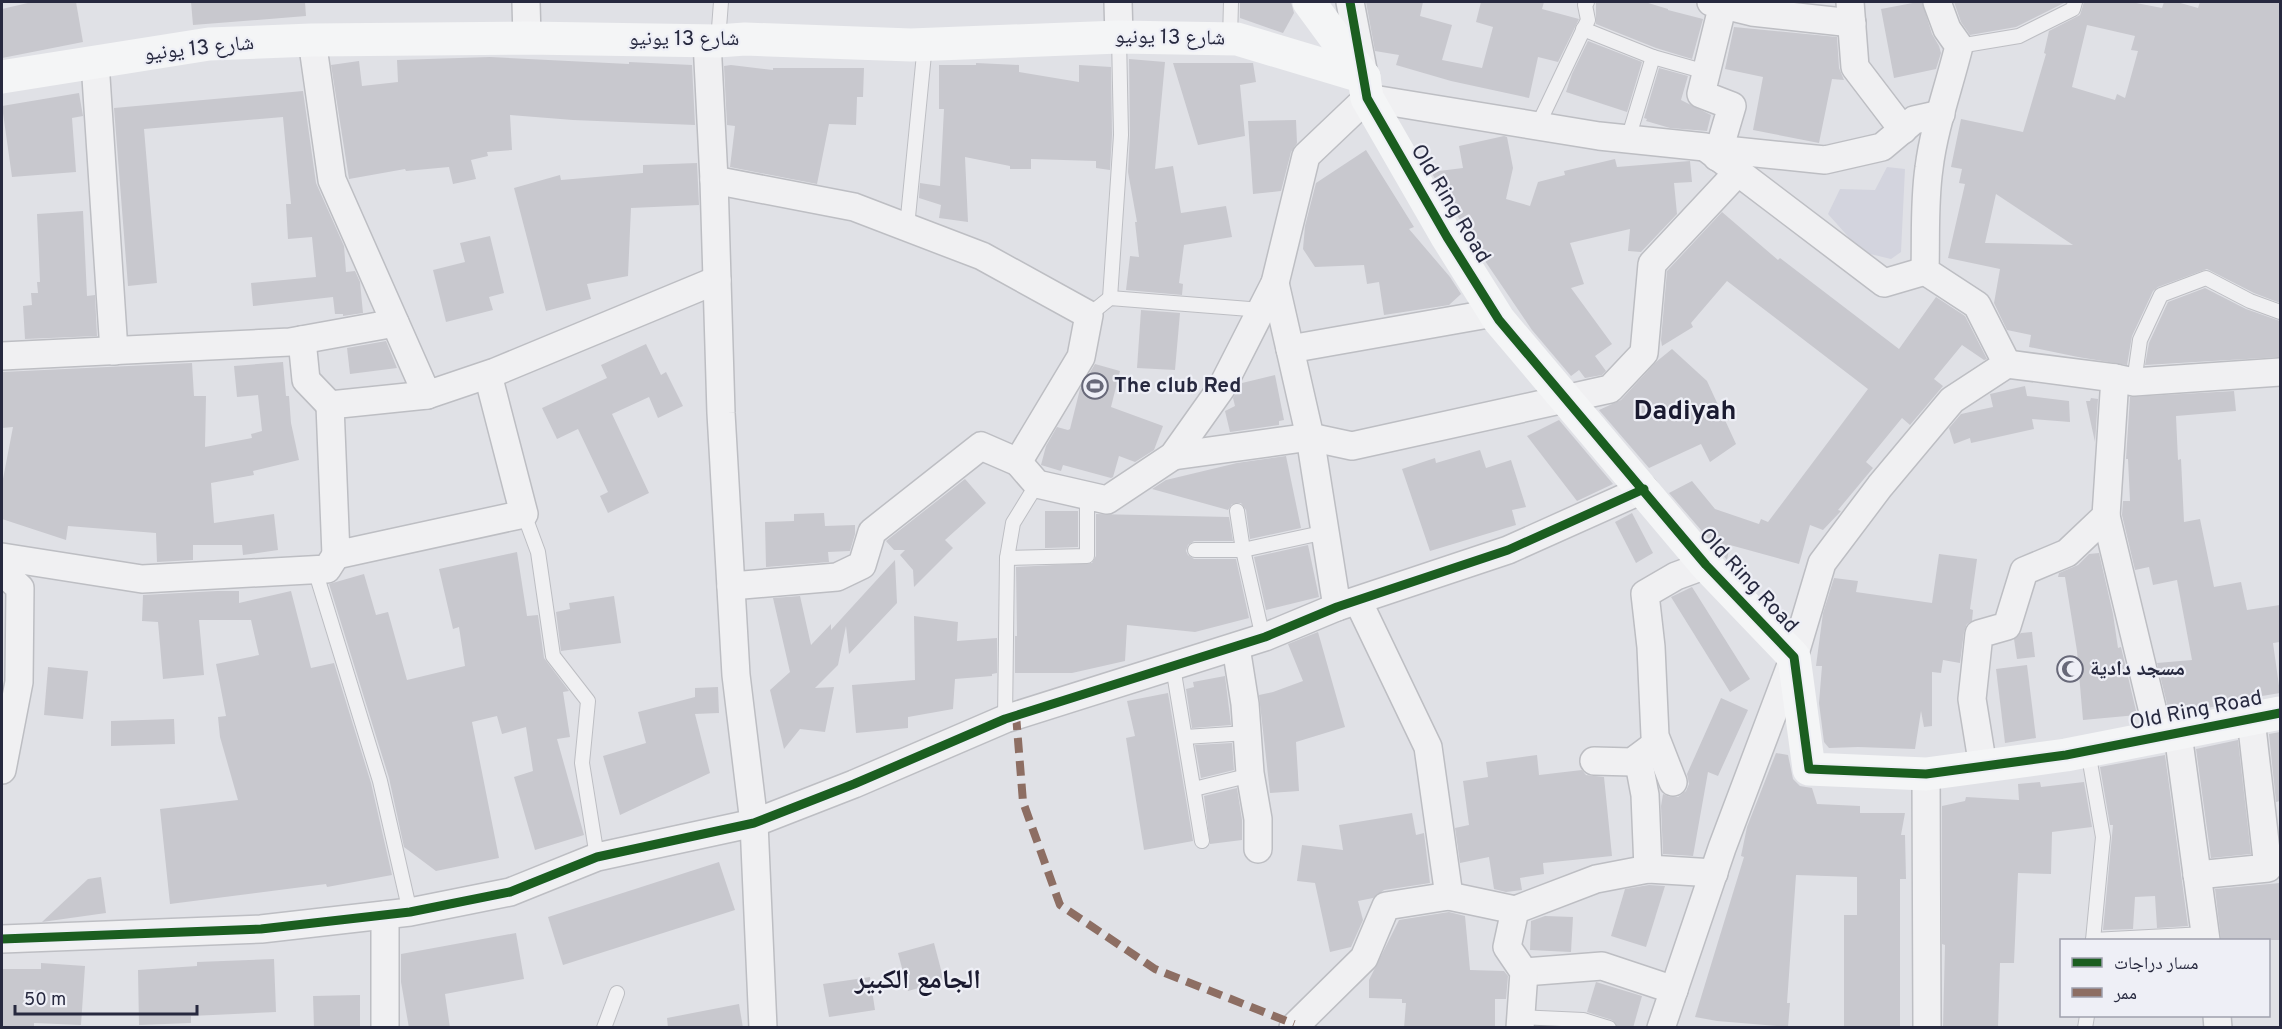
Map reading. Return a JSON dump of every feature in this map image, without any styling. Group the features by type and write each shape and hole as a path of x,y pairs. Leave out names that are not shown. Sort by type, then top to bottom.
{"street":[{"path":"526,2 527,38"},
{"path":"1118,2 1119,37"},
{"name":"Old Ring Road","path":"1309,2 1366,87 1447,237 1494,313 1706,565 1794,657 1809,769 1926,774 2088,751 2266,716"},
{"path":"1350,2 1366,87"},
{"path":"1925,271 1929,170 1936,128 1959,46 1947,29 1937,2"},
{"path":"1173,456 1310,436 1352,446 1610,389 1644,353 1652,264 1720,156 1732,106 1701,94 1717,3 1752,12 1851,12 1855,67 1903,129"},
{"name":"شارع 13 يونيو","path":"2,77 209,44 312,40 527,38 712,41 745,39 925,44 1119,37 1230,39 1366,87"},
{"path":"312,40 332,180 427,395"},
{"path":"712,41 721,413 738,686 754,823 763,1028"},
{"path":"95,62 114,351"},
{"path":"1366,87 1538,126 1628,139 1720,156 1825,160 1882,147 1914,120 1941,114"},
{"path":"731,586 837,577 862,565 872,532 981,446 1018,462 1037,484 1107,500 1173,456 1222,387 1275,283 1305,156 1366,87"},
{"path":"1720,156 1884,283 1925,271"},
{"path":"714,180 854,207 982,256 1089,315 1081,357 1018,462"},
{"path":"1925,271 1977,306 2007,364"},
{"path":"330,405 427,395 488,375 717,280"},
{"path":"1275,283 1310,436 1326,532 1348,604 1428,747 1449,896"},
{"path":"1290,349 1494,313"},
{"path":"2,356 302,340 395,323"},
{"path":"302,340 306,380 330,405 326,563"},
{"path":"1661,1028 1714,873 1794,657 1822,563 1880,486 1952,400 2007,364 2124,380 2280,372"},
{"path":"2,557 142,579 326,563 524,514 488,375"},
{"path":"2124,380 2106,516 2168,735 2197,875 2206,937"},
{"path":"2,939 261,929 398,914 510,892 597,857 754,823 854,784 1005,719 1263,638 1348,604 1508,550 1644,489"},
{"path":"1983,767 1972,699 1979,634 2007,626 2024,571 2067,553 2106,516"},
{"path":"1648,869 1645,795 1648,750 1655,736 1651,646 1645,594 1676,576 1706,565"},
{"path":"2,571 20,588 19,682 2,770"},
{"path":"1236,647 1258,819 1258,849"},
{"path":"2197,875 2274,871 2266,716"},
{"path":"1594,761 1632,762 1648,750"},
{"path":"1648,750 1673,782"},
{"path":"1926,774 1927,1028"},
{"path":"1293,1028 1364,958 1386,906 1449,896 1515,910 1596,879 1648,869 1714,873"},
{"path":"1515,910 1507,947 1524,972 1520,1022"},
{"path":"385,1028 398,914"},
{"path":"1524,972 1602,966 1674,990"}],"lane":[{"path":"712,41 721,2"},
{"path":"1230,39 1231,2"},
{"path":"1538,126 1588,20 1585,5 1587,2"},
{"path":"1959,46 2019,36 2073,9 2075,2"},
{"path":"1583,29 1653,57 1706,72"},
{"path":"1110,298 1121,135 1119,37"},
{"path":"907,227 925,44"},
{"path":"1628,139 1653,57"},
{"path":"2124,380 2161,295 2206,278 2250,301 2280,312"},
{"path":"1089,315 1110,298 1262,310"},
{"path":"1005,719 1007,558 1013,523 1037,484"},
{"path":"1007,558 1087,556 1087,496"},
{"path":"1237,511 1243,550 1263,638"},
{"path":"524,514 538,552 553,657 588,701 582,763 597,857"},
{"path":"1195,550 1243,550 1326,532"},
{"path":"326,563 380,781 398,914"},
{"path":"1173,667 1202,841"},
{"path":"1185,737 1247,733"},
{"path":"2088,751 2103,837 2093,939"},
{"path":"1194,789 1251,776"},
{"path":"2131,939 2206,937"},
{"path":"604,1028 617,993"},
{"path":"1520,1022 1583,1020 1609,1028"}],"shaded area":[{"path":"1887,167 1905,169 1901,252 1891,259 1862,252 1828,214 1840,189 1875,190"}],"building":[{"path":"32,2 76,2 83,42 2,58 2,9"},
{"path":"191,2 305,2 306,16 193,25"},
{"path":"1240,2 1291,2 1294,13 1283,33 1240,18"},
{"path":"1366,2 1423,2 1420,16 1452,25 1442,60 1482,68 1493,27 1476,22 1481,2 1544,2 1542,9 1579,19 1558,62 1538,57 1529,98 1451,81 1396,65 1399,55 1375,51"},
{"path":"1596,2 1645,2 1703,19 1692,59 1656,48 1596,24"},
{"path":"1922,2 1932,34 1941,53 1936,69 1894,78 1881,9"},
{"path":"1954,2 2066,2 2016,27 1970,35 1961,22"},
{"path":"2084,2 2131,2 2162,8 2164,2 2177,2 2198,8 2200,2 2280,2 2280,303 2254,293 2207,269 2158,287 2153,291 2132,336 2127,365 2029,347 2031,335 2007,330 1994,303 2000,269 1948,258 1965,184 1959,183 1962,169 1951,167 1961,119 2023,132 2046,54 2044,53 2049,31 2080,15","holes":["2087,25 2135,36 2131,50 2138,51 2125,98 2117,94 2115,100 2072,87","1996,194 2073,245 1985,243"]},
{"path":"1734,27 1837,37 1839,68 1844,80 1832,79 1819,143 1753,130 1763,77 1725,69"},
{"path":"1588,41 1642,62 1627,112 1566,92"},
{"path":"490,57 692,65 695,125 510,115 512,150 487,152 488,156 471,160 476,179 453,184 449,167 406,171 405,169 349,179 331,65 359,61 362,86 398,82 397,60"},
{"path":"1129,59 1165,62 1155,169 1173,166 1181,213 1226,206 1232,237 1184,245 1179,283 1183,284 1182,295 1126,290 1130,256 1139,257 1135,222 1137,222 1128,172"},
{"path":"976,63 1019,65 1019,72 1079,82 1079,65 1111,67 1110,170 1096,168 1096,161 1031,159 1031,169 1010,169 1010,166 965,157 968,222 939,218 941,205 919,198 920,183 940,186 944,109 939,109 939,65 976,65"},
{"path":"1173,63 1253,63 1256,82 1240,85 1245,136 1198,145"},
{"path":"724,66 773,70 773,68 864,68 863,97 857,97 856,125 829,124 817,184 730,167 735,126 727,125"},
{"path":"1659,68 1688,76 1681,100 1711,115 1707,131 1670,128 1646,121 1647,119 1644,118"},
{"path":"303,91 316,183 344,246 346,272 355,271 360,282 363,313 343,316 343,314 335,314 333,297 253,306 251,283 316,277 312,237 288,239 286,204 291,204 283,117 144,129 157,283 128,286 114,108"},
{"path":"79,93 83,116 72,118 76,172 12,177 2,106"},
{"path":"1296,120 1297,143 1291,152 1281,191 1253,194 1248,121"},
{"path":"1507,137 1513,168 1506,199 1530,206 1538,182 1565,175 1564,171 1615,159 1617,167 1690,161 1692,182 1674,183 1677,214 1641,252 1628,251 1630,229 1570,243 1584,284 1571,288 1612,344 1595,356 1606,371 1602,375 1585,378 1579,370 1571,376 1532,330 1483,258 1431,172 1463,168 1459,146"},
{"path":"1366,150 1414,227 1409,229 1450,277 1461,294 1449,305 1384,315 1379,282 1367,284 1364,265 1315,267 1303,249 1305,226 1316,183"},
{"path":"697,163 699,205 631,208 628,276 587,284 591,299 546,311 514,188 560,175 561,180 643,173 643,165"},
{"path":"83,211 87,296 95,295 97,336 25,339 23,306 32,305 31,293 38,293 37,282 40,282 37,214"},
{"path":"1722,212 1778,260 1780,258 1899,349 1936,297 1965,316 1987,359 1984,360 1962,345 1934,379 1943,386 1910,425 1902,418 1866,462 1873,468 1838,510 1841,511 1823,530 1810,525 1799,564 1730,545 1727,560 1669,493 1692,481 1715,509 1759,524 1761,519 1768,522 1868,389 1727,281 1691,323 1693,327 1662,346 1667,271"},
{"path":"490,236 504,293 489,297 493,310 446,322 433,270 465,262 460,243"},
{"path":"2205,288 2246,309 2280,321 2280,357 2145,365 2149,343 2168,302"},
{"path":"1141,310 1180,313 1175,370 1137,368"},
{"path":"386,341 397,368 350,374 347,348"},
{"path":"646,344 661,375 666,372 683,406 658,418 649,397 612,414 649,493 608,513 600,496 608,492 578,429 557,439 542,408 607,378 601,365"},
{"path":"1672,349 1707,381 1736,444 1710,462 1701,444 1649,468 1599,410 1621,400 1656,362"},
{"path":"283,362 286,396 289,396 291,423 299,460 253,471 254,475 211,483 214,523 274,514 278,550 243,555 242,545 193,545 193,560 157,562 156,533 68,526 66,540 2,519 2,484 13,427 2,428 2,372 192,363 194,396 206,396 205,447 252,438 251,434 262,431 258,395 237,397 234,366"},
{"path":"1095,364 1120,371 1111,407 1163,426 1154,450 1135,462 1119,456 1111,478 1063,465 1061,471 1041,465 1046,446 1057,427 1070,429 1080,389"},
{"path":"1275,375 1284,420 1279,421 1279,425 1230,432 1225,411 1235,406 1233,398 1242,383"},
{"path":"2025,386 2027,396 2069,401 2070,422 2032,419 2034,429 1971,443 1970,438 1954,444 1949,428 1961,414 1993,407 1990,394"},
{"path":"2234,391 2236,411 2176,416 2184,522 2200,519 2214,587 2241,582 2247,610 2280,605 2280,642 2273,643 2280,693 2232,701 2232,703 2207,708 2169,712 2157,663 2192,660 2177,580 2153,585 2149,567 2135,570 2122,515 2123,501 2130,501 2128,459 2126,459 2130,397"},
{"path":"2091,398 2098,399 2095,442 2086,401 2090,401"},
{"path":"1559,420 1613,484 1577,501 1527,436"},
{"path":"1480,450 1486,468 1511,460 1526,507 1512,510 1516,525 1430,551 1402,469 1435,458 1436,463"},
{"path":"1286,456 1301,528 1250,539 1246,510 1241,503 1232,504 1228,510 1152,489 1166,480 1237,463"},
{"path":"965,479 986,503 945,540 953,548 914,587 913,570 900,555 905,550 894,550 886,541"},
{"path":"1045,511 1078,511 1078,547 1045,548"},
{"path":"824,513 825,526 855,525 850,551 828,552 829,562 766,567 765,522 794,521 794,514"},
{"path":"1632,513 1653,553 1636,563 1615,522"},
{"path":"1096,514 1229,517 1233,541 1194,541 1188,545 1186,551 1194,559 1236,559 1249,618 1195,632 1127,625 1125,661 1072,673 1015,673 1016,567 1092,563 1096,556"},
{"path":"1308,545 1319,597 1266,610 1254,557"},
{"path":"517,552 527,616 538,615 544,658 569,691 563,692 570,737 557,739 584,835 535,850 514,777 533,771 526,727 502,734 497,716 472,722 499,858 436,871 404,847 389,778 329,584 364,574 376,615 388,612 407,680 465,666 459,627 453,629 439,569"},
{"path":"2099,553 2118,648 2121,647 2137,715 2083,720 2077,651 2065,577 2058,577 2059,573 2078,565 2089,554"},
{"path":"1939,554 1977,559 1970,609 1973,610 1972,621 1967,624 1964,632 1960,663 1943,660 1941,673 1932,672 1932,726 1924,727 1921,711 1915,749 1829,748 1824,742 1819,703 1822,666 1816,666 1823,613 1834,578 1858,581 1856,592 1932,603"},
{"path":"895,560 897,603 849,654 846,626 838,665 815,688 834,687 825,732 800,729 784,749 770,690 790,672 773,598 800,596 811,645 831,624 831,630"},
{"path":"1692,587 1750,679 1730,692 1671,597"},
{"path":"239,591 239,603 291,591 311,668 334,663 371,783 392,875 327,887 326,884 170,904 160,809 238,800 220,737 218,717 226,716 216,664 259,655 251,620 199,620 204,675 163,679 158,622 142,621 143,595"},
{"path":"614,596 621,643 561,651 556,612 570,609 569,603"},
{"path":"914,616 958,622 957,641 997,638 997,673 992,676 955,679 953,709 908,717 908,728 856,733 852,685 915,680"},
{"path":"1318,632 1345,727 1296,742 1299,791 1270,793 1259,695 1303,681 1288,644"},
{"path":"2032,632 2035,657 2017,659 2014,639 2021,633"},
{"path":"2027,665 2036,738 2005,743 1996,669"},
{"path":"48,667 88,671 83,719 44,715"},
{"path":"1225,676 1231,725 1192,728 1186,689 1194,687 1193,682"},
{"path":"718,687 719,713 695,714 710,773 620,815 603,756 646,743 638,712 695,697 695,688"},
{"path":"1168,693 1193,841 1144,850 1126,738 1135,736 1127,701"},
{"path":"1721,698 1748,710 1718,776 1708,772 1693,856 1663,854 1661,806 1663,794 1678,797 1686,791 1689,784 1687,774"},
{"path":"174,719 175,744 111,746 111,721"},
{"path":"2280,732 2280,801 2276,802 2269,734"},
{"path":"2238,740 2251,854 2211,858 2196,749"},
{"path":"1232,743 1234,770 1201,778 1195,745"},
{"path":"1776,753 1788,755 1793,779 1800,786 1812,788 1817,804 1860,806 1860,813 1905,813 1901,835 1905,835 1906,879 1900,879 1900,1028 1844,1028 1844,915 1857,915 1857,877 1796,875 1787,1003 1790,1003 1788,1027 1695,1017 1744,857 1741,856 1747,827"},
{"path":"1537,755 1539,775 1582,770 1586,775 1604,777 1612,856 1543,863 1544,874 1520,878 1522,890 1506,892 1494,889 1489,857 1460,863 1455,828 1469,825 1463,781 1488,777 1486,762"},
{"path":"2165,755 2188,926 2157,928 2155,896 2135,897 2133,929 2103,930 2113,825 2110,825 2100,767"},
{"path":"2040,782 2041,787 2084,782 2092,827 2052,832 2051,874 2018,873 2014,963 2000,963 1998,1028 1943,1028 1945,945 1942,944 1942,806 1965,801 1966,797 2019,800 2018,784"},
{"path":"1237,788 1242,820 1242,840 1210,844 1204,796"},
{"path":"1412,813 1416,835 1424,833 1430,883 1384,890 1373,898 1358,901 1363,920 1351,947 1330,952 1315,883 1297,881 1302,845 1343,850 1339,825"},
{"path":"719,862 735,910 563,965 548,917"},
{"path":"101,877 106,913 42,922 88,879"},
{"path":"2280,883 2280,940 2221,939 2215,889"},
{"path":"1649,885 1665,886 1646,947 1611,936 1625,889"},
{"path":"1449,912 1465,916 1470,970 1504,971 1508,976 1506,999 1495,999 1495,1028 1404,1028 1406,1003 1402,1003 1402,999 1369,998 1369,980 1399,920"},
{"path":"1545,916 1573,917 1571,952 1530,950 1531,921"},
{"path":"516,933 524,979 445,994 450,1028 409,1028 401,982 401,954"},
{"path":"934,943 944,981 908,991 898,953"},
{"path":"274,959 276,1012 191,1016 191,1023 139,1025 138,970 197,966 197,962"},
{"path":"41,963 85,966 81,1025 34,1023 34,1028 2,1028 2,969 41,969"},
{"path":"870,977 875,1010 829,1017 823,984"},
{"path":"1596,982 1642,996 1633,1028 1618,1028 1612,1020 1587,1012"},
{"path":"360,995 360,1028 314,1028 313,996"},
{"path":"739,1004 743,1028 668,1028 667,1018"}],"marked path":[{"path":"1016,715 1023,802 1060,905 1155,969 1294,1024"}],"cycle path":[{"path":"1350,2 1367,98 1447,237 1499,320 1706,565 1794,657 1809,769 1926,774 2066,755 2280,713"},
{"path":"2,939 261,929 410,912 510,892 597,857 754,823 854,784 1005,719 1265,637 1337,607 1508,550 1644,489"}],"place":[{"name":"The club Red","path":"1095,386"},
{"name":"مسجد دادية","path":"2070,669"}],"district":[{"name":"Dadiyah","path":"1685,412"},
{"name":"الجامع الكبير","path":"918,981"}]}
